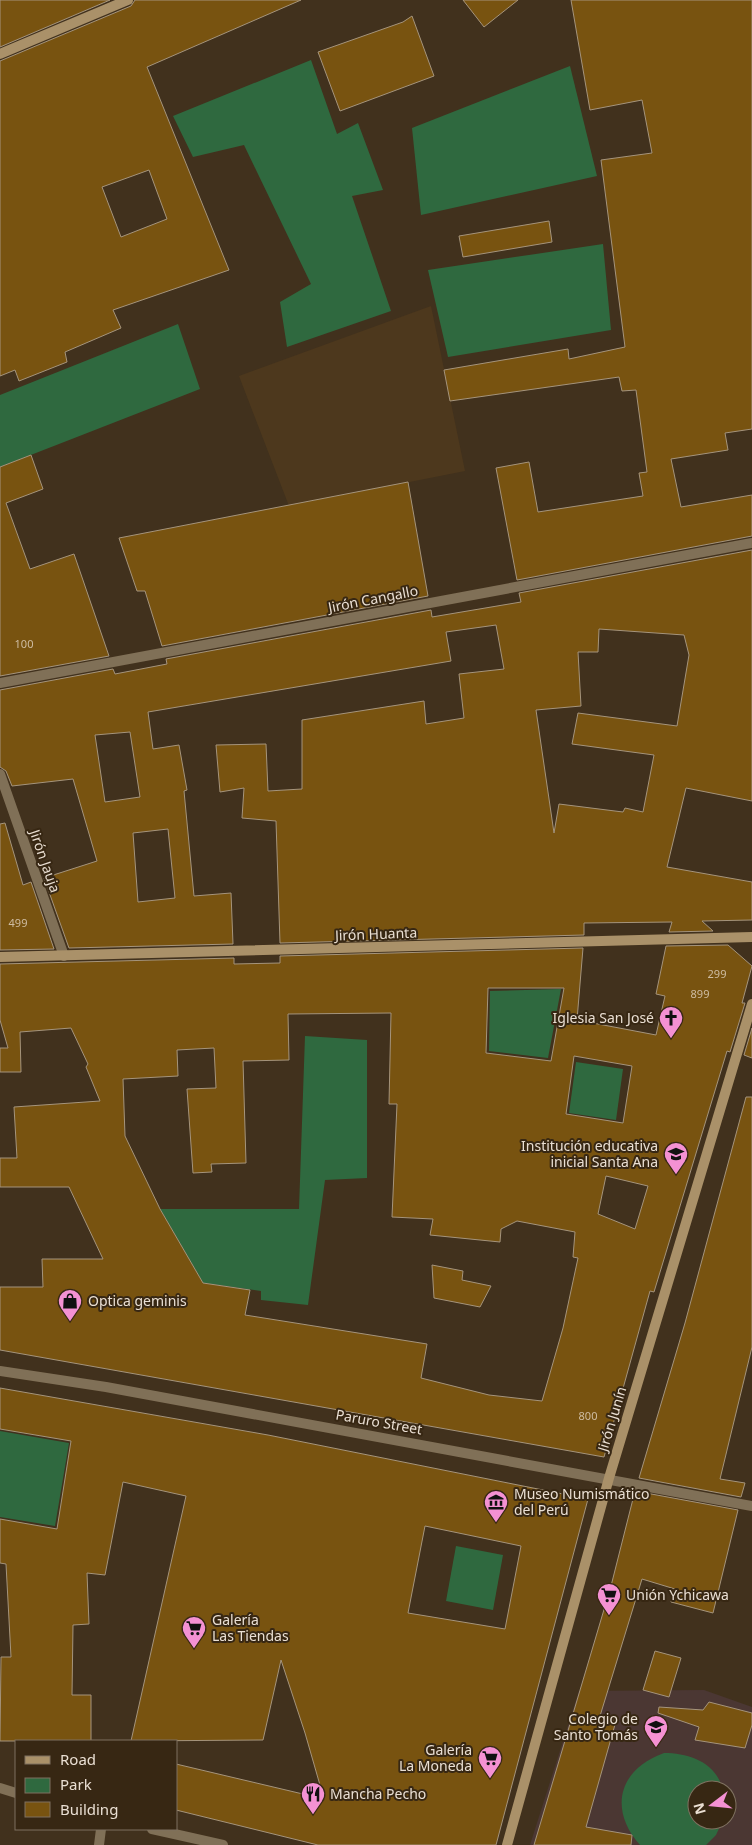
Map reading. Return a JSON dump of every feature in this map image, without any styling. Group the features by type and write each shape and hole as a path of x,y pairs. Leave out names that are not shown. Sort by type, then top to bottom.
{"street":[{"path":"0,54 128,0"},
{"name":"Jirón Cangallo","path":"0,682 752,543"},
{"name":"Jirón Jauja","path":"0,774 64,956"},
{"name":"Jirón Huanta","path":"0,957 752,937"},
{"name":"Jirón Junín","path":"507,1845 609,1478 752,1004"},
{"name":"Paruro Street","path":"0,1371 106,1387 609,1478 752,1506"},
{"path":"0,1788 15,1793"},
{"path":"99,1845 101,1830"},
{"path":"156,1830 223,1845"}],"shaded area":[{"path":"431,306 465,471 289,506 239,376"},
{"name":"Colegio de Santo Tomás","path":"704,1690 752,1707 752,1845 530,1845 579,1691"}],"green space":[{"path":"311,60 337,134 358,123 383,190 352,196 391,311 287,347 280,302 311,284 244,145 193,157 173,116"},
{"path":"570,66 597,176 421,215 412,128"},
{"path":"603,244 611,330 448,357 428,270"},
{"path":"178,324 200,389 0,467 0,395"},
{"path":"561,989 548,1058 489,1051 490,991"},
{"path":"305,1036 367,1040 367,1178 325,1180 308,1305 261,1300 261,1291 203,1283 160,1209 299,1209"},
{"path":"576,1062 623,1069 616,1120 569,1113"},
{"path":"0,1431 69,1443 55,1526 0,1517"},
{"path":"456,1546 503,1555 493,1610 446,1601"},
{"path":"664,1753 673,1753 692,1757 708,1766 714,1772 719,1780 687,1780 687,1830 718,1830 706,1845 640,1845 630,1831 624,1818 623,1792 628,1780 637,1769 649,1760"}],"building":[{"path":"0,0 110,0 0,47"},
{"path":"135,0 301,0 147,67 229,270 113,310 121,328 65,352 67,362 19,381 15,370 0,376 0,61 131,6","holes":["149,170 167,219 121,237 102,187"]},
{"path":"463,0 518,0 484,27"},
{"path":"571,0 752,0 752,429 725,433 728,450 671,459 681,507 752,495 752,536 517,580 496,468 529,462 538,512 643,496 639,473 647,472 636,390 622,391 619,377 450,401 444,370 568,349 569,359 625,347 601,160 652,153 642,100 590,110"},
{"path":"412,16 434,76 340,111 318,52 403,22"},
{"path":"549,221 552,242 463,257 459,236"},
{"path":"31,455 43,489 6,503 30,569 74,554 109,656 0,676 0,467"},
{"path":"408,482 428,596 162,646 145,591 137,591 119,538"},
{"path":"752,550 752,801 686,788 667,867 752,882 752,920 702,921 713,931 669,932 672,922 584,923 584,935 280,943 276,821 242,818 244,788 220,792 216,745 266,744 268,791 302,789 302,720 424,701 426,724 464,718 459,674 504,669 496,625 446,632 451,661 148,712 153,749 179,745 187,790 184,791 194,896 231,893 233,944 69,948 44,878 97,861 73,779 12,786 6,771 0,767 0,690 113,669 115,674 167,664 166,659 431,610 432,617 521,602 519,593","holes":["599,629 684,635 689,655 677,726 578,713 572,744 654,755 643,812 625,808 623,812 559,804 554,833 536,710 581,706 578,652 598,652","130,732 140,797 105,802 95,735","168,829 175,898 138,902 133,833"]},
{"path":"5,823 23,885 31,882 54,949 0,950 0,824"},
{"path":"728,945 752,966 742,1003 745,1003 730,1052 727,1051 654,1292 650,1291 604,1457 0,1350 0,1287 43,1287 42,1259 103,1259 69,1187 0,1187 0,1158 17,1158 14,1107 100,1101 86,1067 88,1064 71,1028 20,1032 21,1072 0,1072 0,1048 8,1048 0,1020 0,964 234,958 234,964 280,963 280,956 583,948 577,1020 656,1035 665,996 656,994 666,946","holes":["488,988 564,988 551,1061 486,1053","391,1013 389,1104 397,1104 392,1217 433,1219 430,1235 500,1242 501,1229 517,1221 575,1232 573,1257 578,1258 563,1328 542,1401 489,1395 421,1378 427,1344 245,1315 250,1290 203,1283 160,1209 125,1136 123,1079 178,1076 177,1050 214,1048 216,1088 187,1089 193,1173 212,1172 211,1164 246,1163 243,1061 289,1060 288,1014","574,1056 632,1066 623,1123 566,1114","606,1176 648,1186 635,1229 598,1214"]},
{"path":"752,1028 752,1058 744,1055"},
{"path":"746,1097 752,1097 752,1347 720,1479 745,1483 741,1497 639,1478 685,1323"},
{"path":"432,1265 463,1271 462,1280 491,1286 480,1307 434,1298"},
{"path":"0,1388 268,1435 588,1499 496,1845 318,1845 178,1810 178,1764 324,1799 281,1660 263,1740 131,1740 186,1496 123,1482 105,1575 87,1573 89,1624 73,1625 72,1695 91,1695 91,1740 0,1741 1,1657 11,1657 6,1564 0,1563 0,1519 57,1529 71,1441 0,1429","holes":["425,1526 521,1546 505,1629 408,1613"]},
{"path":"635,1491 738,1510 713,1613 671,1602 675,1589 642,1579 600,1716 616,1721 586,1827 632,1835 631,1845 534,1845 611,1586"},
{"path":"655,1651 681,1658 669,1697 643,1690"},
{"path":"709,1702 752,1713 752,1725 745,1748 695,1740 699,1727 658,1713 659,1707 703,1710"}],"place":[{"name":"Iglesia San José","path":"671,1039"},
{"name":"Institución educativa inicial Santa Ana","path":"676,1175"},
{"name":"Optica geminis","path":"70,1322"},
{"name":"Museo Numismático del Perú","path":"496,1523"},
{"name":"Unión Ychicawa","path":"609,1616"},
{"name":"Galería Las Tiendas","path":"194,1649"},
{"name":"Colegio de Santo Tomás","path":"656,1748"},
{"name":"Galería La Moneda","path":"490,1779"},
{"name":"Mancha Pecho","path":"313,1815"}]}
